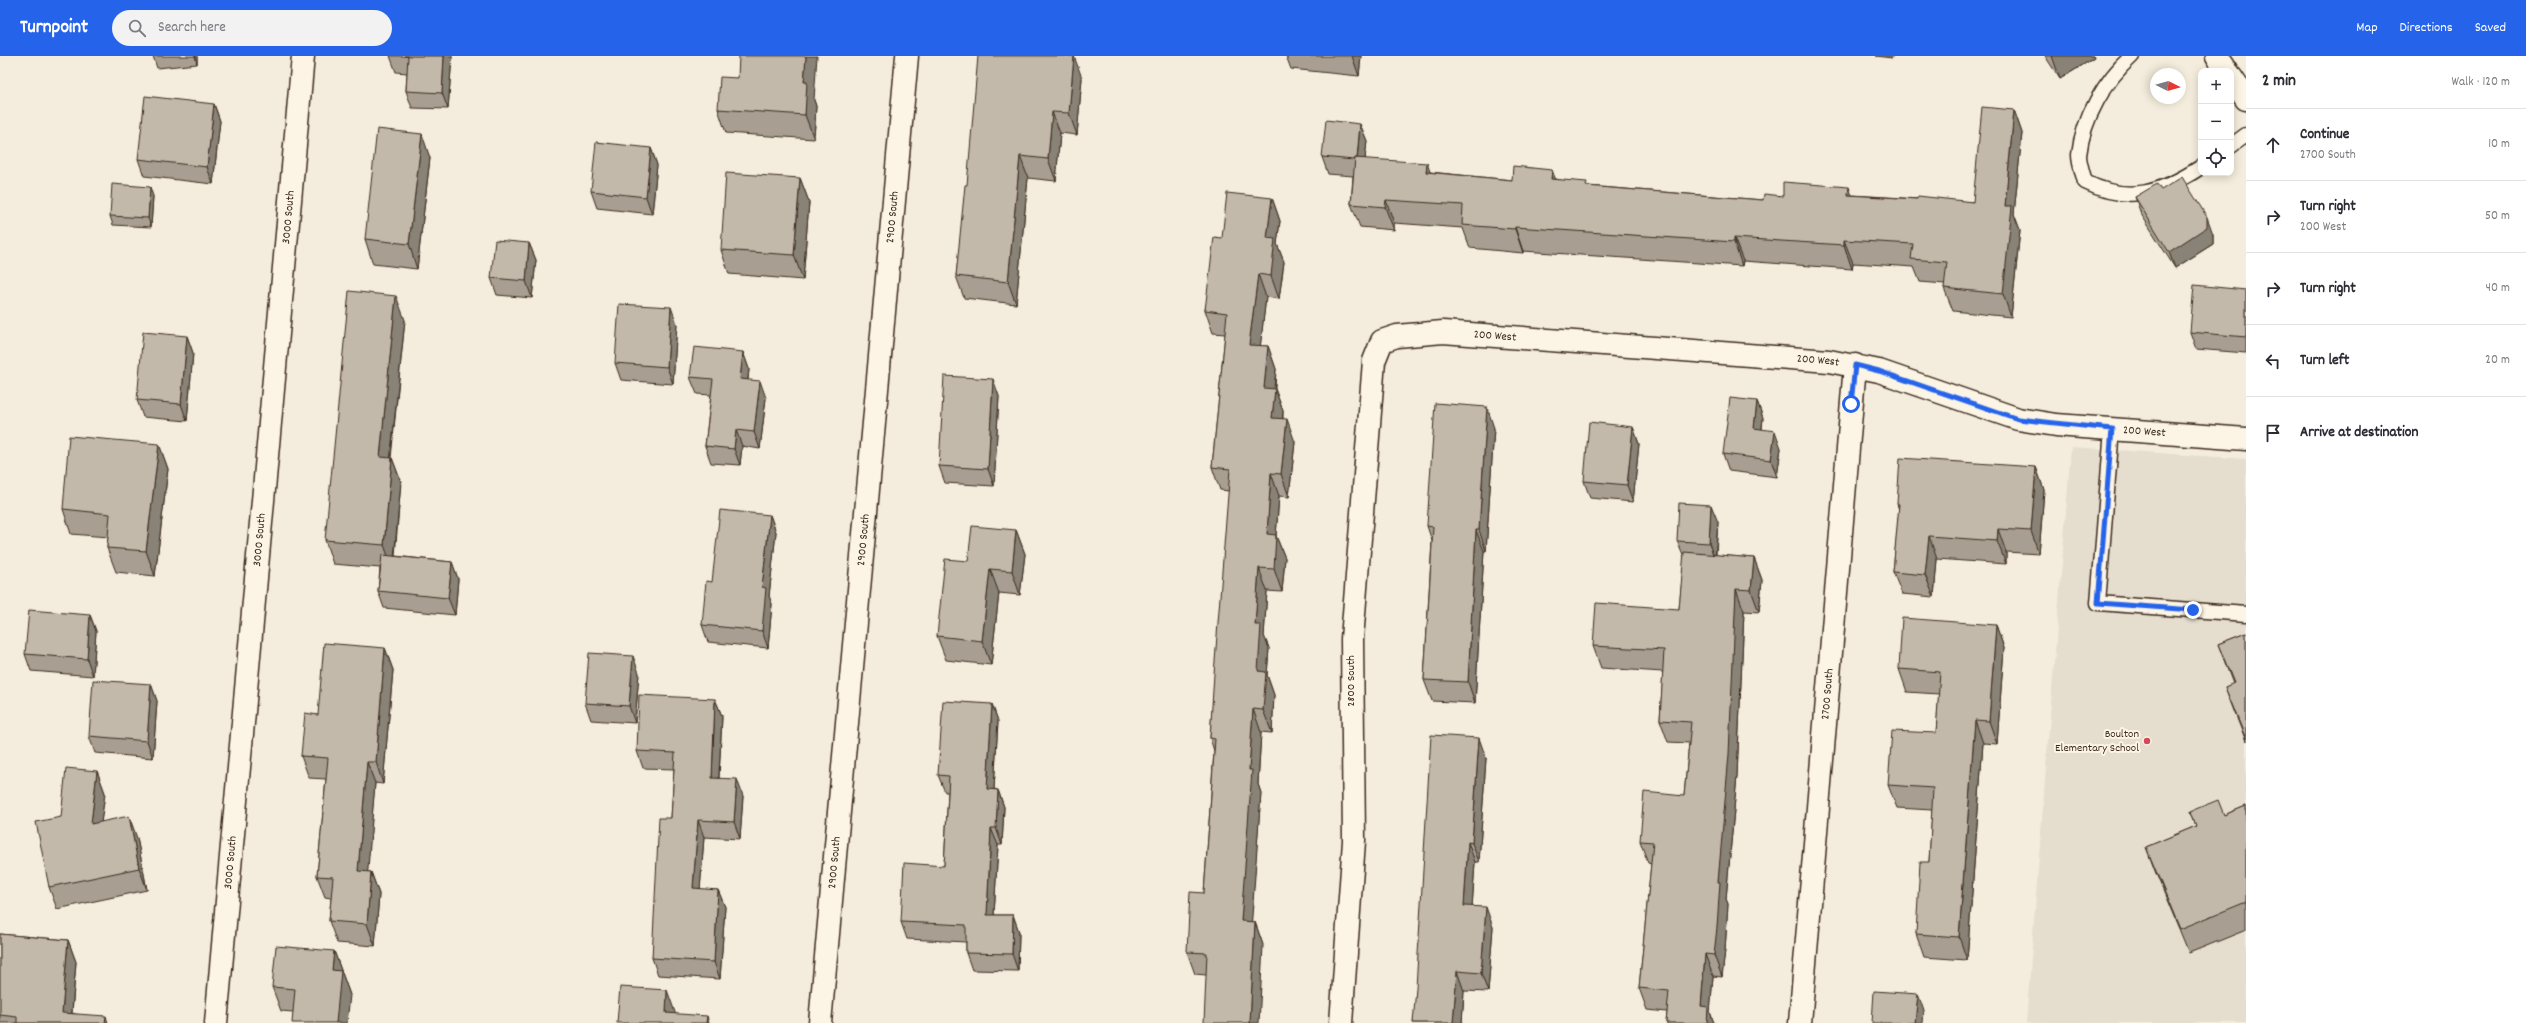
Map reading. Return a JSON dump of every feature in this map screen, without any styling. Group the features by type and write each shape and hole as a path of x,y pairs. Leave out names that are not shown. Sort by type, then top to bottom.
{"street":[{"name":"3000 South","path":"216,1023 303,56"},
{"name":"2900 South","path":"820,1023 906,56"},
{"path":"2217,56 2225,68"},
{"path":"2234,82 2246,100"},
{"name":"200 West","path":"1382,341 1397,336 1443,332 1829,360 1879,371 2018,419 2112,429 2246,439"},
{"name":"2800 South","path":"1341,1023 1354,840 1352,639 1374,361 1382,341"},
{"name":"2700 South","path":"1800,1023 1855,365"}],"lane":[{"path":"2132,56 2104,86 2087,125 2079,156 2084,182 2102,190 2140,195 2174,183 2198,169"},
{"path":"2234,144 2246,135"},
{"path":"2112,429 2098,603 2246,614"}],"shaded area":[{"name":"Boulton Elementary School","path":"2071,447 2246,459 2246,1023 2026,1023"}],"building":[{"path":"408,56 444,56 442,93 406,91"},
{"path":"739,56 806,56 804,82 807,82 805,115 718,109 720,77 738,78"},
{"path":"978,56 1074,56 1069,113 1052,112 1048,159 1020,156 1008,282 956,276 965,185 967,185"},
{"path":"145,96 214,104 207,167 138,159"},
{"path":"1982,107 2014,110 2005,206 2012,206 2003,294 1944,288 1947,262 1911,259 1913,244 1844,240 1844,245 1734,238 1734,242 1515,227 1515,229 1462,225 1463,205 1386,200 1385,207 1351,204 1355,158 1427,163 1426,172 1512,180 1513,166 1552,170 1551,179 1587,182 1586,186 1763,200 1764,194 1783,196 1783,182 1849,187 1848,195 1917,199 1918,196 1973,202"},
{"path":"1326,120 1360,124 1357,158 1354,160 1322,157"},
{"path":"377,129 422,134 409,244 365,239"},
{"path":"596,142 651,148 646,197 591,191"},
{"path":"726,173 800,178 794,255 721,250"},
{"path":"2182,177 2207,217 2207,227 2169,252 2135,197 2157,184 2161,190"},
{"path":"112,184 150,187 148,218 110,216"},
{"path":"1227,193 1272,198 1267,238 1275,239 1271,276 1258,274 1249,345 1268,346 1264,388 1275,389 1272,418 1287,419 1281,474 1271,473 1267,534 1276,535 1274,569 1259,568 1255,625 1261,625 1258,671 1266,672 1263,710 1253,709 1249,770 1252,770 1241,921 1255,922 1250,1023 1204,1023 1207,953 1187,952 1190,892 1204,893 1215,739 1210,738 1230,469 1212,467 1227,313 1205,310 1214,237 1222,238"},
{"path":"495,240 529,243 526,281 491,278"},
{"path":"2194,285 2246,290 2246,337 2190,332"},
{"path":"349,291 396,296 380,457 392,458 384,545 325,540"},
{"path":"619,304 671,307 667,367 615,363"},
{"path":"143,332 187,336 181,404 137,400"},
{"path":"694,347 743,352 740,379 760,381 754,432 736,430 734,449 705,446 713,379 690,377"},
{"path":"944,376 993,379 988,469 939,466"},
{"path":"1730,398 1757,401 1754,428 1775,431 1771,460 1723,454"},
{"path":"1435,403 1487,407 1479,530 1476,530 1468,682 1424,680 1433,527 1427,526"},
{"path":"1589,422 1633,427 1627,485 1584,481"},
{"path":"69,436 159,444 146,551 107,548 110,514 63,509"},
{"path":"1900,458 2036,467 2031,531 1998,529 1997,541 1929,536 1925,575 1893,572 1899,504 1897,504"},
{"path":"1679,503 1711,505 1709,543 1677,541"},
{"path":"720,510 770,515 762,587 766,588 762,631 702,625 706,581 712,582"},
{"path":"972,526 1016,530 1012,571 990,569 982,641 937,636 945,559 968,561"},
{"path":"1684,552 1754,558 1751,590 1736,589 1729,754 1718,882 1720,882 1717,927 1714,955 1705,954 1701,1006 1708,1007 1707,1023 1666,1023 1669,991 1639,988 1653,842 1640,841 1644,792 1684,796 1691,722 1660,720 1664,650 1593,646 1596,603 1679,609"},
{"path":"382,555 452,562 448,598 378,591"},
{"path":"29,610 90,615 87,659 25,654"},
{"path":"1902,618 1996,625 1989,721 1975,720 1959,937 1916,934 1920,862 1929,862 1933,788 1888,785 1892,731 1936,733 1940,672 1899,669"},
{"path":"2246,633 2246,739 2225,687 2234,683 2218,644"},
{"path":"324,643 385,648 376,762 367,762 358,871 371,872 367,924 329,921 333,877 317,876 328,758 301,756 305,713 318,715"},
{"path":"589,653 633,656 629,706 585,703"},
{"path":"93,680 151,684 147,741 89,736"},
{"path":"639,695 715,699 712,778 737,779 734,822 698,820 693,888 718,890 714,962 652,958 659,818 671,818 675,753 637,751"},
{"path":"943,701 992,704 987,789 998,790 996,828 991,828 987,915 1013,915 1012,954 966,953 966,925 901,922 904,863 944,866 949,776 938,775"},
{"path":"1431,735 1479,738 1472,843 1468,842 1464,906 1486,907 1481,973 1457,971 1453,1023 1413,1023"},
{"path":"66,768 97,771 91,824 129,816 139,868 49,887 36,822 61,817"},
{"path":"2218,800 2224,815 2246,806 2246,902 2180,929 2146,847 2196,826 2191,811"},
{"path":"0,934 68,940 62,1013 106,1016 105,1023 17,1023 17,1017 0,1015"},
{"path":"276,946 334,951 332,970 341,971 336,1023 292,1023 295,989 272,987"},
{"path":"620,987 667,990 666,1013 707,1016 706,1023 617,1023"},
{"path":"1874,991 1918,994 1915,1023 1872,1023"}],"place":[{"name":"Boulton Elementary School","path":"2147,741"}],"route":[{"path":"1851,404 1855,365 1879,371 2018,419 2112,429 2098,603 2193,610"}]}
